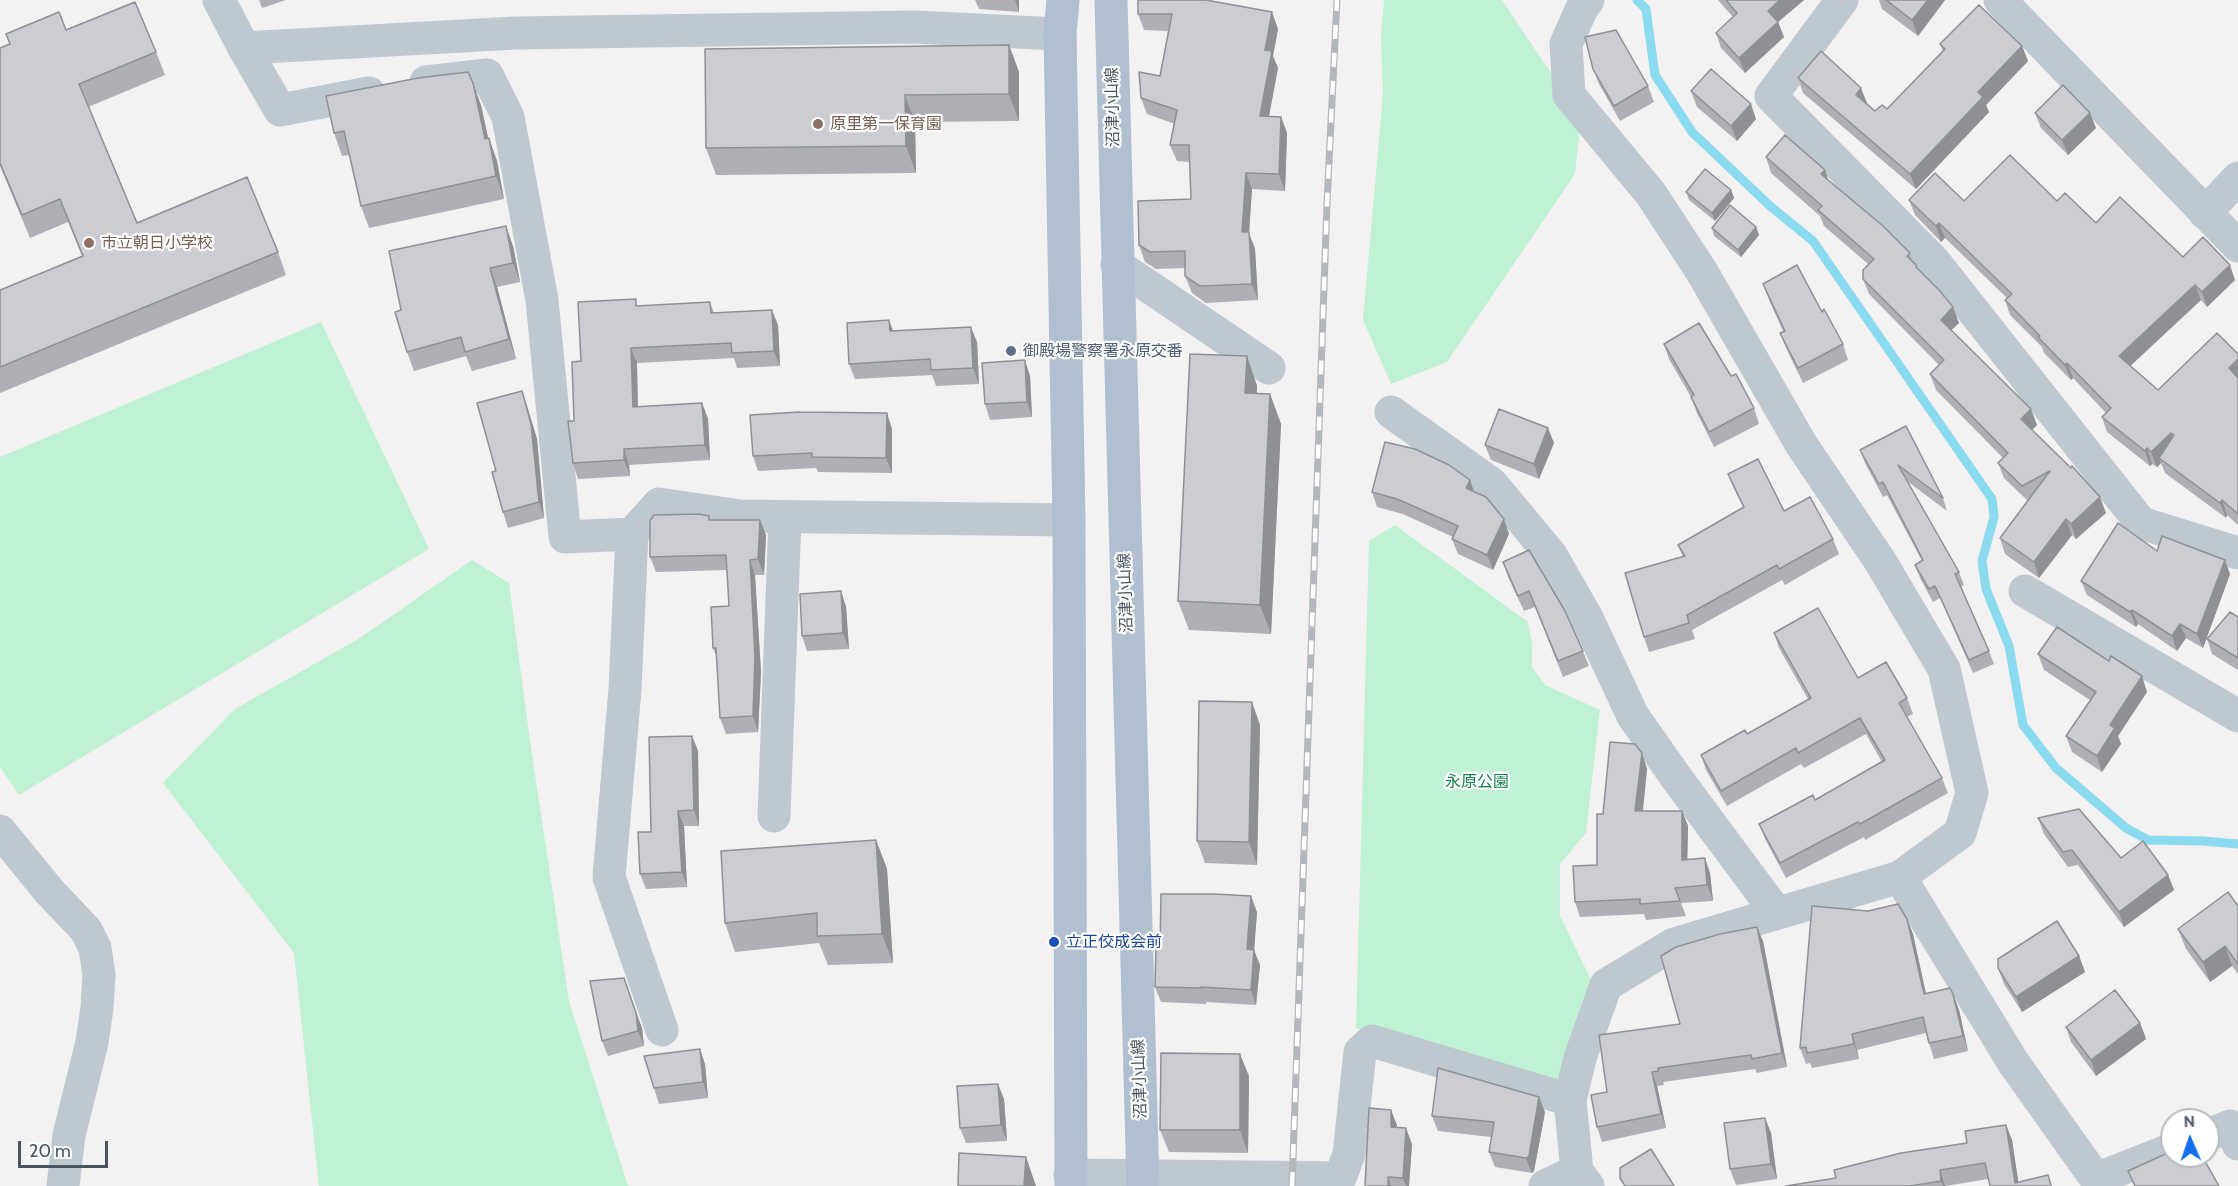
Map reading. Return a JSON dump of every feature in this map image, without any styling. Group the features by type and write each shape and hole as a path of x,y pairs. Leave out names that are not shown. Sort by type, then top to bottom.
{"main road":[{"path":"1063,0 1060,34 1069,520 1070,1180"},
{"name":"沼津小山線","path":"1111,0 1143,1181"}],"street":[{"path":"219,0 280,110 423,82 487,75 508,117 542,300 565,537 632,534"},
{"path":"1545,1186 1582,1179 1570,1100 1580,1058 1605,985 1674,944 1900,877 1960,833 1972,793 1944,669 1880,561 1801,444 1696,262 1651,194 1569,95 1566,44 1588,0"},
{"path":"1842,0 1771,96 1933,260 2141,524 2238,553"},
{"path":"2000,0 2238,246"},
{"path":"244,48 914,14 1060,34"},
{"path":"2205,213 2238,178"},
{"path":"1117,265 1269,368"},
{"path":"1391,412 1492,484 1551,555 1587,618 1633,717 1776,912"},
{"path":"662,1030 609,877 625,689 632,534 659,504 740,516 1069,520"},
{"path":"774,816 785,517"},
{"path":"2025,591 2238,716"},
{"path":"0,831 49,891 86,930 95,948 99,975 97,1008 92,1042 69,1135 63,1186"},
{"path":"1900,877 2013,1062 2097,1183 2160,1154"},
{"path":"1070,1180 1341,1178 1349,1154 1360,1052 1372,1041 1570,1100"}],"green space":[{"path":"1384,0 1502,0 1581,118 1575,174 1447,362 1391,384 1363,320 1383,94 1381,36"},
{"path":"321,322 429,549 19,795 0,767 0,457"},
{"name":"永原公園","path":"1395,525 1528,622 1532,643 1532,667 1545,685 1600,710 1586,833 1560,864 1560,916 1595,988 1567,1091 1356,1028 1369,541"},
{"path":"472,560 509,583 569,1001 628,1186 319,1186 294,953 163,783 235,709 360,638"}],"building":[{"path":"1138,0 1206,0 1272,12 1265,50 1272,51 1260,116 1281,117 1279,174 1246,173 1242,232 1249,232 1252,284 1200,286 1185,276 1185,251 1150,252 1139,245 1138,201 1191,199 1189,145 1170,145 1177,110 1141,98 1139,72 1160,76 1172,14 1138,14"},
{"path":"1726,0 1780,0 1768,11 1778,22 1739,58 1716,33 1737,13"},
{"path":"1886,0 1928,0 1912,20"},
{"path":"135,2 156,52 79,84 137,223 247,177 278,252 0,367 0,290 83,256 60,199 22,215 0,163 0,48 10,44 6,34 59,12 66,30"},
{"path":"1979,5 2022,46 1978,92 1983,97 1910,174 1798,78 1821,51 1861,88 1856,95 1875,111 1882,105 1887,109 1945,49 1940,44"},
{"path":"1616,30 1648,86 1614,106 1593,69 1585,37"},
{"path":"1009,45 1009,94 905,95 906,146 706,148 705,49"},
{"path":"1711,69 1751,104 1731,126 1691,91"},
{"path":"468,72 473,83 485,139 489,138 496,176 361,206 344,131 334,133 326,96 418,78"},
{"path":"2063,85 2090,113 2062,140 2035,113"},
{"path":"1785,135 1825,170 1821,174 1883,226 1910,253 1907,256 1953,307 1941,320 2031,409 2021,419 2071,468 2072,466 2100,497 2071,524 2066,519 2034,562 2000,538 2050,471 2022,486 1998,463 2008,453 1930,374 1944,360 1863,279 1863,270 1874,259 1818,210 1822,206 1766,157"},
{"path":"2010,155 2057,201 2065,193 2096,223 2120,197 2183,257 2203,237 2230,265 2202,292 2195,285 2119,356 2158,390 2217,333 2238,354 2238,359 2229,368 2238,378 2238,514 2222,500 2220,503 2159,458 2174,435 2171,433 2151,452 2147,448 2145,451 2102,417 2111,408 2067,363 2065,365 2005,300 2012,294 1939,223 1936,226 1909,200 1935,173 1964,201"},
{"path":"1705,169 1731,190 1712,213 1686,192"},
{"path":"1730,205 1756,227 1738,250 1712,228"},
{"path":"506,226 513,263 490,268 509,339 465,352 461,337 407,352 395,312 401,310 389,251"},
{"path":"1797,265 1822,312 1824,309 1843,344 1798,368 1780,333 1785,331 1763,284"},
{"path":"636,299 636,306 710,302 711,313 772,310 774,351 732,353 731,343 631,348 633,407 702,403 705,445 624,449 624,460 573,463 568,421 574,421 572,362 581,361 578,302"},
{"path":"889,320 890,331 971,327 973,368 931,370 930,359 849,364 847,323"},
{"path":"1699,323 1731,376 1736,374 1754,408 1709,432 1691,397 1694,395 1664,344"},
{"path":"1190,354 1247,356 1245,393 1270,394 1260,605 1178,601"},
{"path":"1025,360 1027,402 985,404 982,363"},
{"path":"522,391 531,424 539,502 503,512 492,472 496,471 477,403"},
{"path":"1499,409 1548,428 1534,464 1485,445"},
{"path":"799,412 887,413 886,458 812,457 812,453 753,456 750,415"},
{"path":"1906,426 1943,498 1898,465 1959,572 1955,574 1989,651 1969,660 1935,586 1929,589 1915,565 1923,560 1883,482 1879,484 1860,450"},
{"path":"1385,442 1415,449 1449,465 1470,480 1466,488 1486,497 1504,519 1487,555 1452,539 1458,526 1397,499 1372,492"},
{"path":"1758,459 1784,511 1810,497 1833,539 1779,569 1777,565 1687,615 1689,623 1644,637 1625,573 1685,556 1678,545 1744,507 1728,474"},
{"path":"699,514 709,516 709,520 760,520 758,559 750,560 755,657 753,716 720,718 711,607 729,606 726,555 650,557 650,521 654,515"},
{"path":"2118,523 2157,551 2162,536 2225,560 2197,634 2180,624 2172,636 2081,581"},
{"path":"1529,550 1565,611 1583,651 1558,661 1529,591 1518,596 1503,562"},
{"path":"841,591 843,633 802,636 800,594"},
{"path":"1818,608 1858,678 1886,662 1907,698 1899,703 1942,778 1860,824 1858,822 1780,863 1759,824 1813,795 1815,800 1885,760 1860,718 1798,753 1796,748 1721,791 1701,755 1745,730 1747,734 1811,698 1774,633"},
{"path":"2230,612 2238,617 2238,658 2207,639"},
{"path":"2057,627 2109,661 2111,656 2142,676 2110,725 2115,728 2097,756 2066,736 2096,692 2038,654"},
{"path":"1199,701 1252,702 1249,842 1197,841"},
{"path":"692,736 694,810 678,811 682,872 640,874 638,832 651,832 649,737"},
{"path":"1610,742 1635,744 1642,753 1635,811 1682,811 1682,860 1705,858 1707,885 1675,888 1680,901 1640,904 1640,899 1575,902 1573,866 1597,865 1597,814 1603,814"},
{"path":"2079,809 2121,858 2143,841 2168,875 2119,912 2072,850 2063,852 2038,818"},
{"path":"876,840 882,934 817,936 817,913 725,923 721,851"},
{"path":"2228,892 2238,906 2238,964 2225,946 2203,962 2178,929"},
{"path":"1161,894 1251,896 1247,949 1254,950 1251,990 1155,987 1156,947 1160,947"},
{"path":"1898,904 1907,919 1924,994 1950,988 1963,1036 1929,1043 1923,1017 1852,1034 1854,1044 1807,1053 1806,1047 1800,1048 1812,906 1868,911"},
{"path":"2057,921 2079,956 2016,997 1998,968 1998,959"},
{"path":"1757,927 1782,1053 1752,1059 1751,1055 1658,1068 1658,1071 1652,1072 1661,1114 1597,1127 1591,1095 1607,1092 1599,1035 1680,1024 1661,956 1676,947 1720,934"},
{"path":"624,978 636,1013 638,1031 602,1041 590,981"},
{"path":"2115,990 2140,1023 2091,1060 2066,1027"},
{"path":"700,1049 703,1082 654,1088 644,1056"},
{"path":"1161,1053 1240,1054 1240,1130 1160,1130"},
{"path":"1438,1068 1539,1097 1529,1156 1526,1158 1489,1152 1494,1122 1432,1116"},
{"path":"998,1084 1001,1125 960,1128 957,1086"},
{"path":"1369,1108 1391,1110 1391,1127 1406,1128 1403,1178 1388,1177 1388,1186 1365,1186"},
{"path":"1765,1118 1771,1164 1730,1169 1724,1123"},
{"path":"2006,1125 2015,1183 2048,1175 2051,1186 1990,1186 1985,1163 1940,1170 1941,1181 1910,1186 1786,1186 1836,1178 1834,1170 1901,1153 1967,1143 1965,1131"},
{"path":"1651,1149 1674,1186 1625,1186 1620,1178 1620,1168"},
{"path":"959,1153 1026,1157 1024,1186 958,1186"},
{"path":"2160,1156 2160,1168 2209,1168 2219,1186 2135,1186 2128,1171"}],"waterway":[{"path":"1637,0 1646,9 1655,75 1692,132 1770,206 1813,241 1992,499 1994,517 1982,561 1986,589 2009,646 2023,725 2056,768 2126,828 2148,840 2238,844"}],"railway":[{"path":"1292,1186 1327,203 1337,0"}],"place":[{"name":"原里第一保育園","path":"818,124"},
{"name":"市立朝日小学校","path":"89,243"},
{"name":"御殿場警察署永原交番","path":"1011,351"},
{"name":"立正佼成会前","path":"1054,942"}]}
